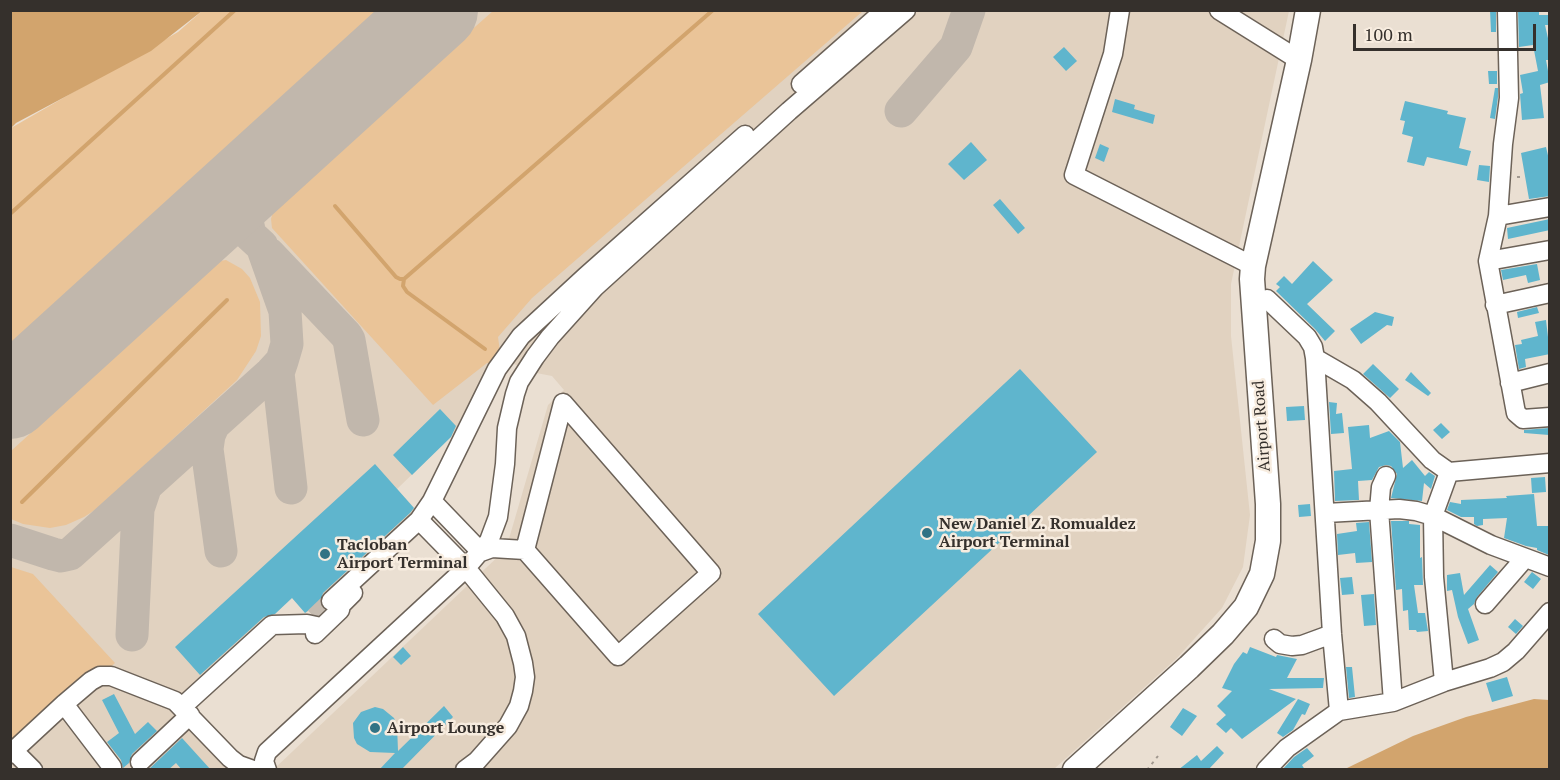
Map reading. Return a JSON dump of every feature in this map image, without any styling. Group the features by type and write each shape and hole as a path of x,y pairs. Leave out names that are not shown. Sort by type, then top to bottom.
{"main road":[{"name":"Airport Road","path":"1075,770 1223,634 1246,607 1262,574 1268,541 1267,406 1260,300 1253,266 1308,10"},
{"name":"Airport Road","path":"1260,300 1296,149 1323,10"},
{"name":"Airport Road","path":"1098,770 1232,646 1257,618 1270,597 1277,579 1282,541 1282,504 1267,406"}],"street":[{"path":"332,601 419,520 432,501 497,369 521,336 590,281 785,106 885,10"},
{"path":"785,106 906,10"},
{"path":"1120,10 1113,54 1074,176 1253,266"},
{"path":"1220,10 1299,60"},
{"path":"1507,10 1509,98 1498,216 1488,261 1514,408 1519,417 1528,420 1550,417"},
{"path":"1498,216 1550,207"},
{"path":"1488,261 1550,250"},
{"path":"267,770 264,760 267,753 466,568 489,541 498,517 510,412 519,382 590,281"},
{"path":"1495,305 1550,293"},
{"path":"1260,300 1306,337 1313,347 1338,711"},
{"path":"1315,358 1353,380 1378,402 1432,460 1449,472 1550,463"},
{"path":"497,369 519,382"},
{"path":"1510,383 1550,373"},
{"path":"481,552 492,548 525,550 618,656 711,573 563,403 525,550"},
{"path":"1444,682 1434,577 1433,516 1449,472"},
{"path":"1386,476 1381,487 1379,510 1393,702"},
{"path":"432,501 481,552"},
{"path":"1326,513 1399,509 1433,516 1491,545 1550,567"},
{"path":"419,520 466,568 505,616 516,636 525,677 519,706 508,726 477,761 465,770"},
{"path":"140,762 186,711 268,628 275,625 314,625 339,610 341,604 388,560 387,550"},
{"path":"1485,604 1526,558"},
{"path":"1266,770 1287,748 1338,711 1393,702 1444,682 1490,669 1503,662 1516,651 1550,612"},
{"path":"1274,639 1280,644 1292,646 1302,645 1332,634"},
{"path":"33,770 12,752 64,704 100,676 111,676 175,701 230,758 239,765 253,770"},
{"path":"64,704 112,767"}],"path":[{"path":"1147,770 1158,756"}],"shaded area":[{"path":"11,10 202,11 151,51 16,123 11,128"},
{"path":"202,11 378,11 11,344 11,128 178,32"},
{"path":"211,11 1289,11 1231,284 1231,336 1250,515 1243,567 1222,608 1177,658 1054,769 274,769 506,549 548,405 564,390 552,376 526,371 499,355 459,429 397,489 418,512 334,604 316,619 309,611 306,613 292,598 204,679 201,676 170,706 232,769 11,770 11,140 158,56"},
{"path":"493,11 863,11 532,298 498,337 500,352 493,364 487,363 433,405 272,228 271,219 275,204"},
{"path":"226,260 242,269 250,278 260,302 261,336 256,351 237,380 98,508 84,517 66,525 50,528 23,524 11,519 11,451 220,261"},
{"path":"11,567 33,574 115,663 11,757"},
{"path":"1534,699 1549,700 1549,769 1345,769 1413,736 1466,717"}],"building":[{"path":"1490,10 1496,10 1496,32 1491,32"},
{"path":"1518,10 1539,10 1539,15 1550,15 1550,25 1545,25 1550,47 1550,60 1546,60 1550,82 1540,85 1544,118 1522,120 1520,94 1523,93 1520,75 1538,71 1533,45 1519,47"},
{"path":"1064,47 1077,61 1066,71 1053,57"},
{"path":"1488,71 1497,71 1497,84 1489,84"},
{"path":"1495,88 1498,88 1498,97 1495,119 1490,118"},
{"path":"1115,99 1135,105 1134,109 1155,115 1153,124 1112,112"},
{"path":"1405,101 1448,111 1447,114 1466,118 1459,148 1471,151 1467,166 1427,157 1424,166 1407,162 1413,137 1402,134 1405,121 1400,120"},
{"path":"971,142 987,160 964,180 948,164"},
{"path":"1100,144 1109,148 1104,162 1095,158"},
{"path":"1546,147 1550,164 1550,196 1529,199 1521,153"},
{"path":"1479,165 1490,166 1489,182 1477,180"},
{"path":"1000,199 1025,228 1018,234 993,205"},
{"path":"1550,219 1550,230 1508,239 1507,228"},
{"path":"1313,261 1333,280 1307,304 1335,331 1325,341 1276,291 1280,287 1276,284 1284,276 1292,284"},
{"path":"1537,264 1540,280 1528,283 1526,275 1503,280 1501,270"},
{"path":"1537,307 1539,313 1518,318 1517,312"},
{"path":"1375,312 1394,317 1392,326 1387,325 1361,344 1350,329"},
{"path":"1546,320 1550,354 1525,359 1526,367 1519,369 1515,345 1522,344 1521,340 1538,336 1535,322"},
{"path":"1373,364 1399,389 1390,398 1363,374"},
{"name":"New Daniel Z. Romualdez Airport Terminal","path":"1020,369 1097,452 834,696 758,614"},
{"path":"1411,372 1431,393 1428,396 1405,380"},
{"path":"1329,402 1337,403 1336,414 1342,413 1344,433 1331,434"},
{"path":"1304,406 1305,420 1287,421 1286,407"},
{"path":"440,409 456,426 451,437 412,475 393,455"},
{"path":"1441,423 1450,432 1442,439 1433,430"},
{"path":"1369,425 1370,438 1389,431 1400,442 1403,468 1412,460 1425,476 1429,472 1435,476 1431,489 1424,483 1422,501 1391,498 1397,474 1391,466 1386,465 1379,467 1372,480 1358,481 1359,500 1335,501 1334,471 1352,469 1348,427"},
{"path":"1549,428 1549,435 1524,433 1524,430"},
{"name":"Tacloban Airport Terminal","path":"375,464 414,508 410,513 323,593 320,603 324,610 319,615 312,614 309,610 305,613 292,598 275,614 264,617 200,675 175,647"},
{"path":"1545,477 1546,492 1532,493 1531,478"},
{"path":"1534,494 1537,526 1550,526 1549,555 1537,548 1504,538 1507,518 1483,519 1483,525 1477,526 1474,524 1474,517 1461,517 1447,510 1450,502 1461,504 1461,500"},
{"path":"1310,504 1311,516 1299,517 1298,505"},
{"path":"1391,521 1409,521 1409,524 1420,525 1423,585 1414,585 1418,613 1425,613 1428,631 1409,630 1408,610 1403,611 1402,589 1396,590"},
{"path":"1369,522 1372,562 1356,563 1355,553 1338,555 1337,534 1357,531 1356,523"},
{"path":"1490,565 1498,572 1468,609 1479,640 1468,644 1458,617 1452,590 1447,591 1447,575 1460,573 1464,595"},
{"path":"1532,572 1541,579 1533,589 1524,582"},
{"path":"1352,577 1354,594 1342,595 1340,578"},
{"path":"1374,594 1376,625 1364,626 1361,595"},
{"path":"1515,619 1523,626 1516,634 1508,627"},
{"path":"403,647 411,656 401,665 393,657"},
{"path":"1250,647 1276,657 1277,655 1297,659 1287,678 1324,678 1323,688 1269,689 1296,699 1242,739 1231,728 1226,733 1216,724 1226,715 1217,706 1232,691 1222,688 1234,664 1243,652 1247,654"},
{"path":"1346,667 1352,667 1355,697 1349,698"},
{"path":"1507,677 1513,696 1492,702 1486,683"},
{"path":"114,694 135,734 148,722 157,731 132,754 129,763 123,768 121,760 107,742 119,733 102,700"},
{"path":"1298,699 1310,704 1305,715 1302,714 1293,730 1283,737 1277,733"},
{"path":"444,706 453,717 401,770 379,770 395,753 370,752 357,744 354,738 353,723 361,712 375,707 383,709 394,718 397,725 398,751"},
{"path":"1183,708 1197,716 1182,736 1170,727"},
{"path":"182,738 211,770 182,770 176,763 168,770 148,770"},
{"path":"1217,746 1224,753 1208,770 1178,770 1197,755 1201,761"},
{"path":"1307,748 1314,756 1302,765 1305,770 1282,770 1294,757"}],"waterway":[{"path":"10,214 235,10"},
{"path":"335,206 396,277 404,279 713,10"},
{"path":"404,279 403,286 407,292 485,349"},
{"path":"22,502 227,300"}],"taxiway":[{"path":"901,111 956,47 969,10"},
{"path":"10,540 61,556 70,554 282,361 287,344 285,311 262,246 250,235 242,197 245,188 262,170"},
{"path":"207,220 216,216 233,219 250,235"},
{"path":"269,254 349,340 363,420"},
{"path":"282,361 278,373 291,488"},
{"path":"213,426 207,449 221,551"},
{"path":"132,635 138,509 145,488"}],"runway":[{"path":"10,398 437,10"}],"tunnel":[{"path":"314,617 331,601"}],"place":[{"name":"New Daniel Z. Romualdez Airport Terminal","path":"927,533"},
{"name":"Tacloban Airport Terminal","path":"325,554"},
{"name":"Airport Lounge","path":"375,728"}]}
